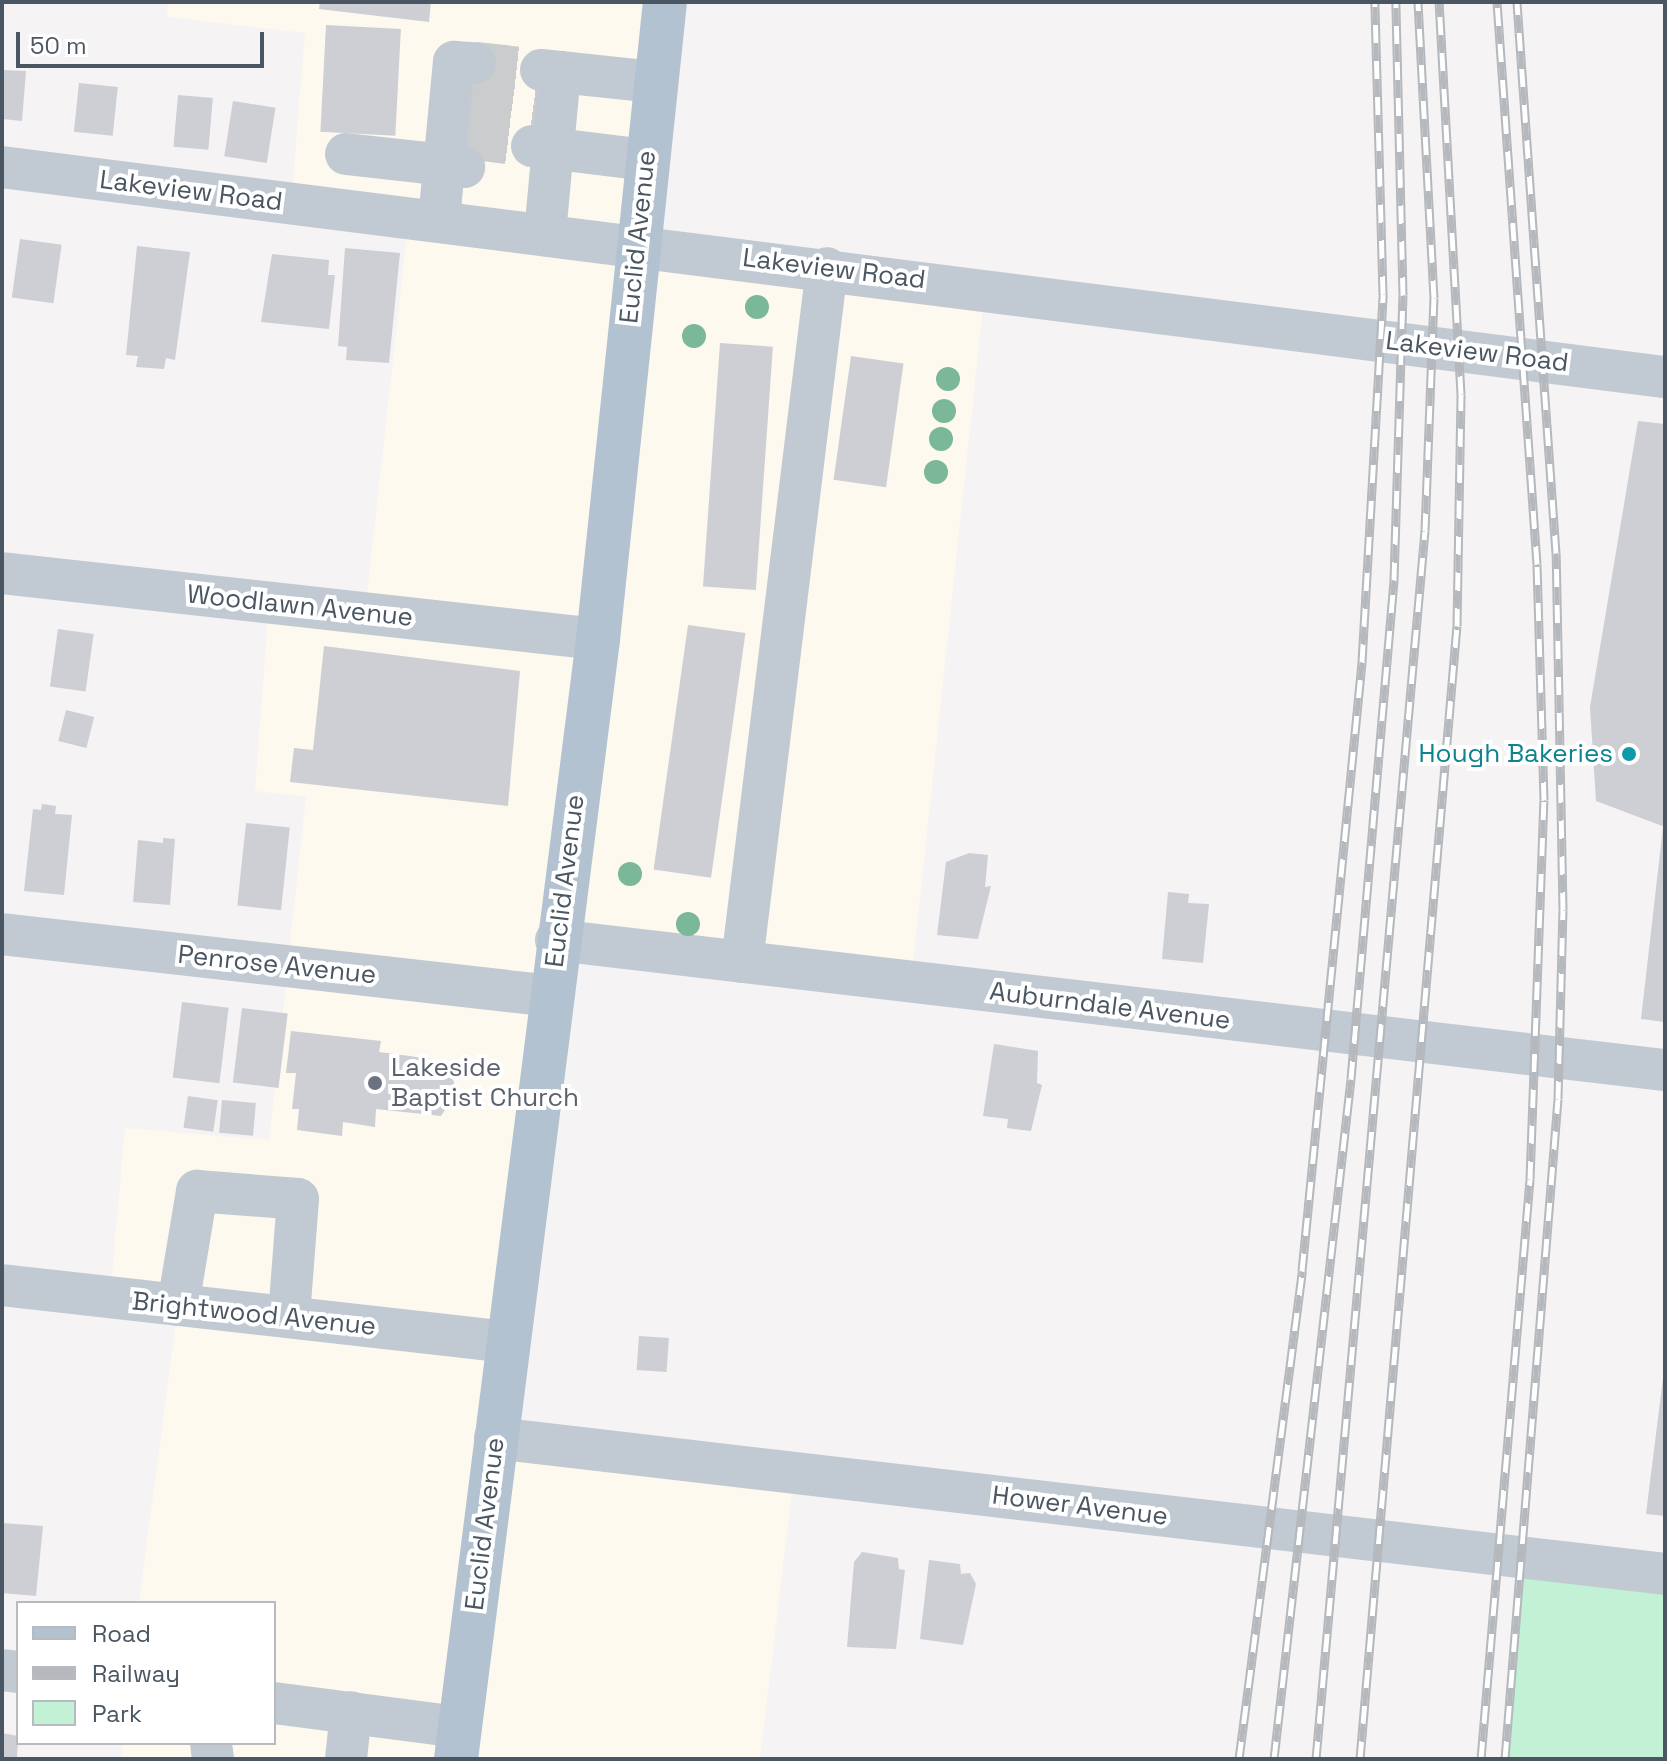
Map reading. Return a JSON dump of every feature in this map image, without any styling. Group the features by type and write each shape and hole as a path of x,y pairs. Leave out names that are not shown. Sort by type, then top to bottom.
{"main road":[{"name":"Euclid Avenue","path":"458,1743 552,996 556,940 598,639 636,243 665,2"}],"street":[{"path":"545,125 655,82"},
{"path":"439,220 466,85"},
{"path":"545,125 646,160"},
{"path":"545,125 545,233"},
{"path":"346,154 455,151"},
{"name":"Lakeview Road","path":"2,167 636,243 1665,377"},
{"path":"742,962 827,268"},
{"name":"Woodlawn Avenue","path":"2,573 598,639"},
{"name":"Penrose Avenue","path":"2,934 552,996"},
{"name":"Auburndale Avenue","path":"556,940 1665,1070"},
{"path":"178,1305 197,1191 298,1199 289,1317"},
{"name":"Brightwood Avenue","path":"2,1285 507,1342"},
{"name":"Hower Avenue","path":"495,1438 1665,1574"},
{"path":"276,1703 351,1712 458,1743"},
{"path":"346,1759 351,1712"}],"shaded area":[{"path":"168,2 665,2 636,243 985,288 911,982 557,940 495,1437 794,1473 760,1759 121,1759 122,1745 276,1745 276,1601 139,1601 178,1306 110,1298 125,1128 269,1140 306,797 255,791 269,602 365,613 409,217 291,203 305,33 167,17"}],"green space":[{"path":"1523,1560 1665,1575 1665,1759 1506,1759"}],"building":[{"path":"320,2 431,2 429,22 319,9"},
{"path":"326,25 401,29 395,136 320,132"},
{"path":"2,70 26,71 22,121 2,119"},
{"path":"79,83 118,87 113,136 74,132"},
{"path":"178,95 213,98 208,150 173,147"},
{"path":"233,101 275,108 267,163 224,156"},
{"path":"20,239 62,245 53,303 12,297"},
{"path":"137,246 190,252 175,360 166,358 164,369 136,367 138,356 126,355"},
{"path":"345,248 400,253 389,363 346,360 347,347 338,346"},
{"path":"272,254 329,260 328,275 335,275 329,329 261,322"},
{"path":"720,343 773,347 756,590 703,586"},
{"path":"851,356 903,363 886,487 834,480"},
{"name":"Hough Bakeries","path":"1638,421 1665,424 1665,827 1596,801 1590,707"},
{"path":"688,625 745,633 711,878 654,870"},
{"path":"58,629 94,634 86,691 50,686"},
{"path":"324,646 520,671 508,806 290,782 294,748 313,750"},
{"path":"66,710 94,717 86,748 58,741"},
{"path":"42,804 56,806 55,814 72,815 64,895 24,891 33,809 41,810"},
{"path":"246,823 290,828 281,910 237,906"},
{"path":"1665,827 1665,1022 1641,1019"},
{"path":"163,838 175,839 170,905 133,902 138,840 163,843"},
{"path":"969,853 988,855 985,887 991,886 978,939 937,935 946,862"},
{"path":"1168,892 1189,894 1188,903 1209,904 1203,963 1162,959"},
{"path":"182,1002 229,1008 219,1083 173,1077"},
{"path":"242,1008 288,1014 279,1088 233,1082"},
{"name":"Lakeside Baptist Church","path":"291,1031 381,1041 379,1052 447,1061 457,1092 441,1116 376,1109 375,1127 343,1122 342,1136 297,1130 299,1109 292,1109 296,1073 286,1073"},
{"path":"994,1044 1038,1051 1037,1083 1042,1085 1031,1131 1007,1128 1008,1119 983,1116"},
{"path":"188,1096 218,1100 213,1132 184,1128"},
{"path":"222,1100 256,1103 253,1136 219,1133"},
{"path":"639,1336 669,1338 667,1372 637,1370"},
{"path":"1665,1378 1665,1516 1646,1514"},
{"path":"2,1523 43,1526 36,1596 2,1593"},
{"path":"862,1552 898,1558 899,1569 905,1570 896,1649 847,1647 854,1562"},
{"path":"929,1560 960,1564 961,1574 970,1573 976,1584 963,1645 920,1639"},
{"path":"2,1733 16,1736 17,1759 2,1759"}],"tunnel":[{"path":"475,63 541,70"},
{"path":"471,97 538,106"},
{"path":"466,138 532,146"}],"railway":[{"path":"1239,1759 1302,1271 1362,662 1383,294 1375,2"},
{"path":"1274,1759 1351,1079 1394,580 1403,295 1396,2"},
{"path":"1316,1759 1425,531 1434,298 1418,2"},
{"path":"1360,1759 1457,626 1461,394 1439,2"},
{"path":"1481,1759 1530,1179 1544,800 1537,564 1497,2"},
{"path":"1505,1759 1558,1099 1563,910 1556,553 1517,2"}],"place":[{"name":"Hough Bakeries","path":"1629,754"},
{"name":"Lakeside Baptist Church","path":"375,1083"}]}
